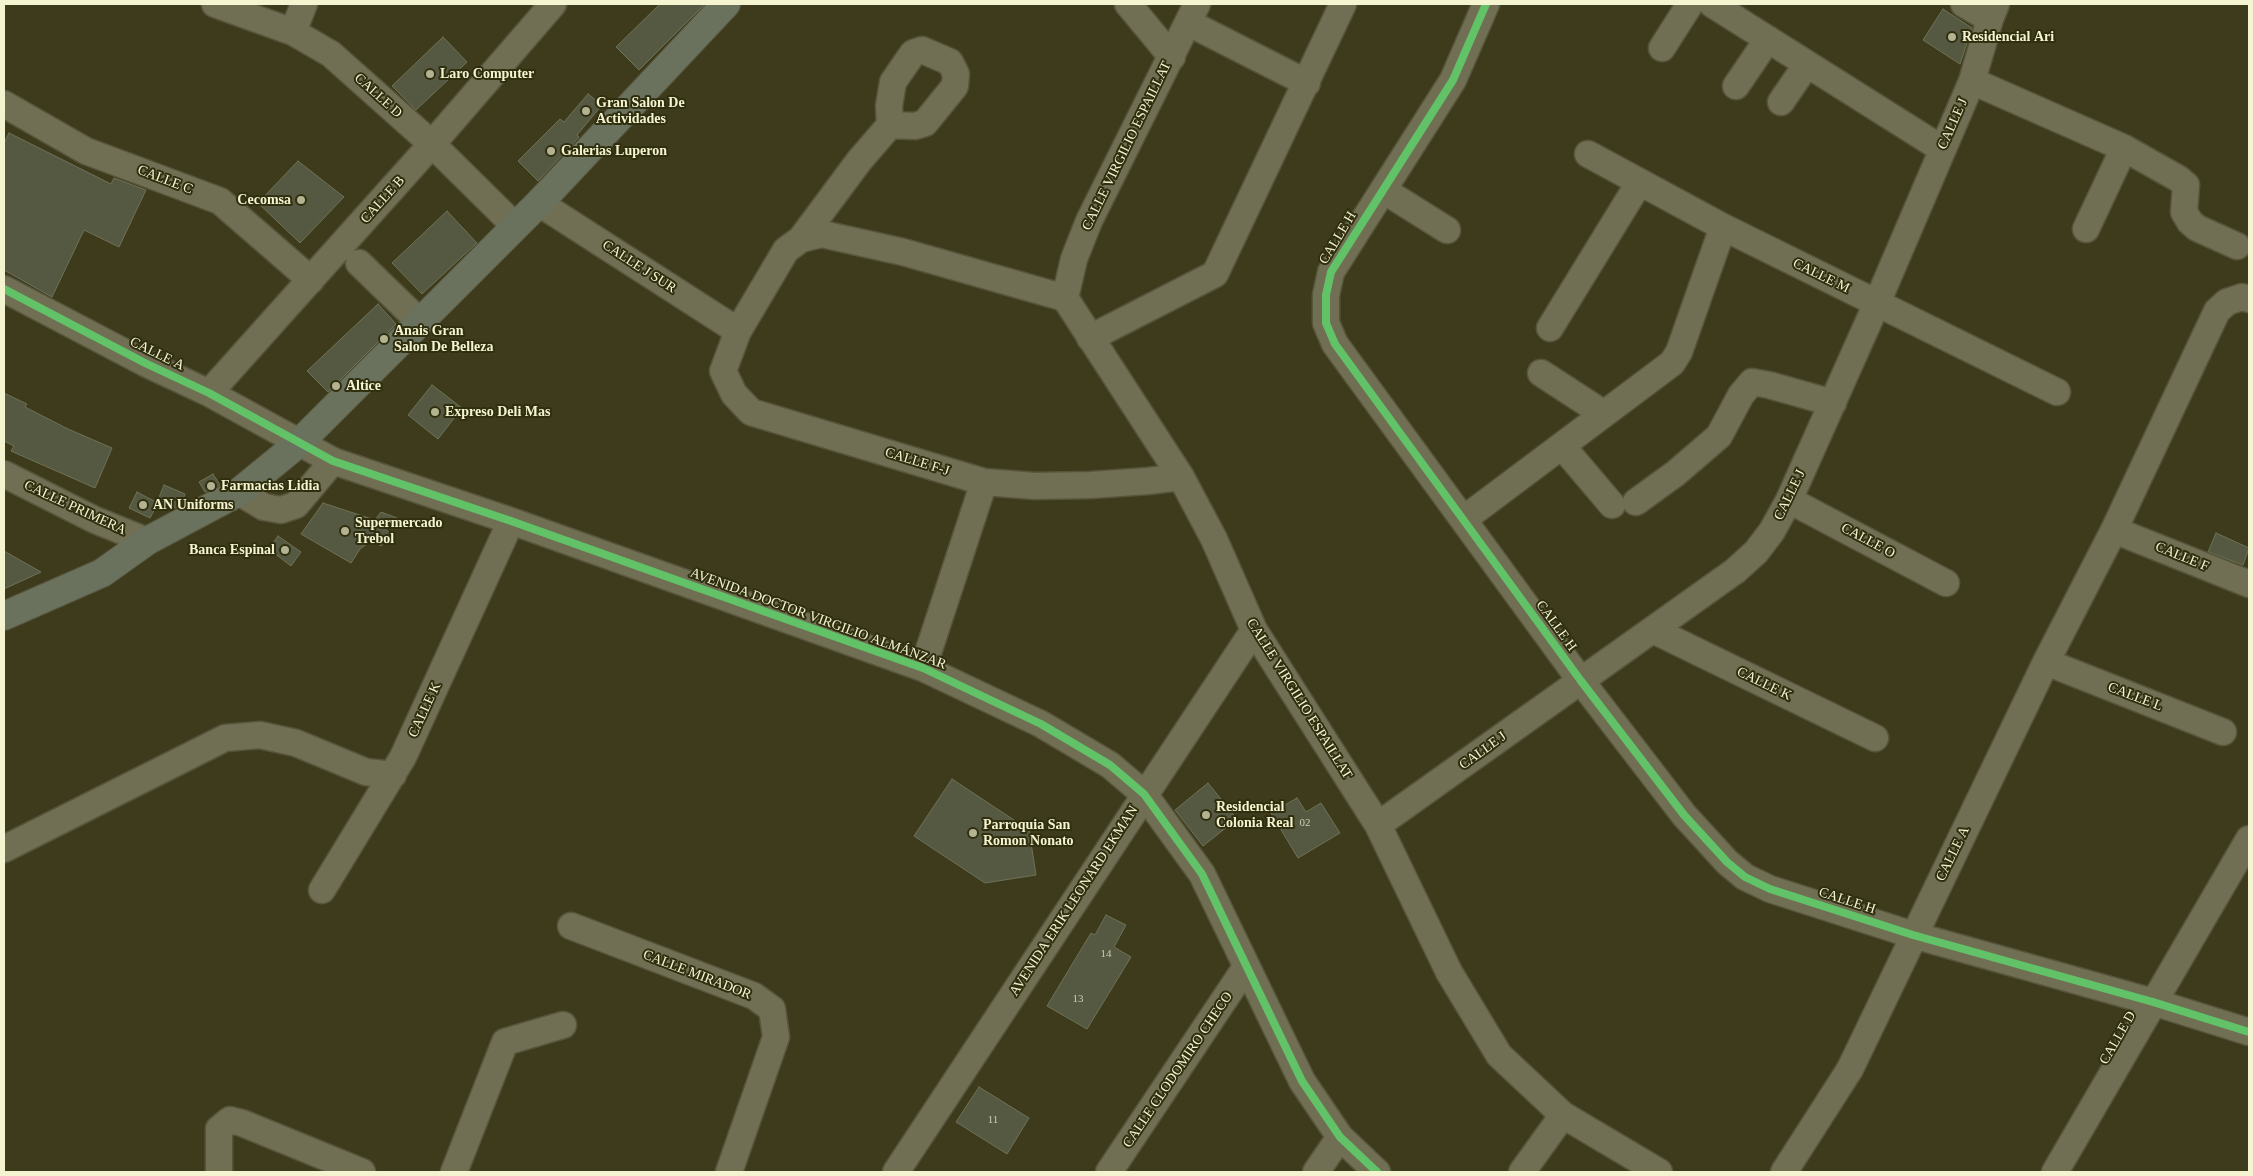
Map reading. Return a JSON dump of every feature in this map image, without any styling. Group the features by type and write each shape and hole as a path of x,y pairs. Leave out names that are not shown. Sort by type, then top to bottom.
{"main road":[{"path":"4,616 102,573 147,541 239,492 299,443 539,202 726,4"}],"street":[{"name":"CALLE D","path":"215,4 293,32 331,54 432,144 515,226"},
{"path":"293,32 304,4"},
{"name":"CALLE B","path":"209,393 432,144 553,4"},
{"path":"1128,4 1172,57"},
{"path":"1090,338 1214,274 1307,83 1343,4"},
{"name":"CALLE H","path":"1486,4 1453,80 1331,272 1326,294 1326,323 1335,344 1581,681 1684,815 1727,862 1745,877 1770,889 1913,935 2153,1002 2249,1032"},
{"path":"1662,48 1690,4"},
{"path":"1712,4 1942,149"},
{"path":"1964,4 1993,12"},
{"name":"CALLE J","path":"1378,825 1735,571 1756,552 1772,531 1789,500 1877,304 1972,81 1993,12"},
{"path":"1193,13 1307,83"},
{"name":"CALLE VIRGILIO ESPAILLAT","path":"1193,13 1172,57 1114,166 1089,221 1074,259 1065,298 1180,477 1214,539 1254,630 1378,825 1449,972 1498,1054 1563,1115 1659,1172"},
{"path":"1736,86 1768,39"},
{"path":"1781,102 1807,64"},
{"path":"1972,81 2124,148 2183,181 2187,190 2184,212 2190,222 2197,228 2236,246"},
{"name":"CALLE C","path":"4,104 86,151 220,201 311,280"},
{"name":"CALLE F-J","path":"890,125 859,161 801,239 786,250 738,331 724,370 734,394 751,412 984,482 1035,486 1148,481 1180,477"},
{"path":"2086,229 2124,148"},
{"name":"CALLE M","path":"1588,154 1723,227 2057,392"},
{"path":"1550,328 1639,183"},
{"path":"1383,190 1447,230"},
{"name":"CALLE J SUR","path":"539,202 738,331"},
{"path":"1464,519 1672,363 1679,352 1723,227"},
{"path":"801,239 822,234 903,252 1065,298"},
{"path":"359,263 420,322"},
{"name":"CALLE A","path":"4,289 209,393 299,443"},
{"name":"CALLE A","path":"1784,1172 1850,1070 1913,935 2046,662 2114,530 2217,311 2227,302 2246,298"},
{"path":"1541,373 1604,414"},
{"path":"1562,446 1624,503 1676,473 1719,436 1741,395 1752,382 1833,403"},
{"name":"AVENIDA DOCTOR VIRGILIO ALMÁNZAR","path":"299,443 333,461 511,521 923,668 1041,724 1110,764 1144,794 1202,874 1302,1081 1340,1137 1377,1172"},
{"path":"239,492 264,507 281,510 296,505 333,461"},
{"name":"CALLE PRIMERA","path":"4,474 95,520 147,541"},
{"path":"923,668 984,482"},
{"name":"CALLE O","path":"1789,500 1946,583"},
{"path":"95,520 105,536 110,552 102,573"},
{"name":"CALLE K","path":"322,890 403,757 511,521"},
{"name":"CALLE F","path":"2114,530 2249,584"},
{"name":"AVENIDA ERIK LEONARD EKMAN","path":"896,1172 1254,630"},
{"name":"CALLE K","path":"1653,630 1875,738"},
{"name":"CALLE L","path":"2046,662 2223,732"},
{"path":"4,849 226,738 260,734 269,736 296,743 366,772 392,775"},
{"name":"CALLE D","path":"2055,1172 2249,839"},
{"name":"CALLE MIRADOR","path":"571,926 754,996 772,1009 776,1037 729,1172"},
{"name":"CALLE CLODOMIRO CHECO","path":"1109,1172 1246,967"},
{"path":"454,1172 505,1042 564,1025"},
{"path":"1522,1172 1563,1115"},
{"path":"219,1172 218,1129 230,1120 242,1123 362,1172"},
{"path":"1316,1172 1340,1137"}],"building":[{"path":"660,4 705,4 639,70 616,47"},
{"name":"Residencial Ari","path":"1943,9 1972,28 1960,64 1923,40"},
{"name":"Laro Computer","path":"443,37 467,62 416,110 392,86"},
{"name":"Galerias Luperon","path":"588,94 602,105 577,135 579,137 538,181 518,161 560,119 564,122"},
{"path":"9,133 111,184 114,178 146,190 119,247 84,230 52,297 4,270 4,143"},
{"name":"Cecomsa","path":"298,161 344,197 300,243 258,203"},
{"path":"447,211 477,243 422,294 392,263"},
{"path":"378,304 396,324 328,392 307,371"},
{"name":"Expreso Deli Mas","path":"432,385 462,408 438,439 408,415"},
{"path":"4,393 27,404 25,407 68,429 112,448 95,488 11,451 14,446 4,441"},
{"name":"Farmacias Lidia","path":"213,474 220,485 205,492 199,482"},
{"path":"164,485 185,494 181,505 176,508 158,500"},
{"name":"AN Uniforms","path":"137,492 158,503 150,518 129,508"},
{"name":"Supermercado Trebol","path":"323,503 375,520 381,512 397,518 385,529 390,533 381,546 372,540 360,549 351,563 301,534"},
{"path":"2216,533 2249,548 2243,565 2208,552"},
{"name":"Banca Espinal","path":"278,536 301,552 291,566 269,549"},
{"path":"4,551 41,572 4,589"},
{"name":"Parroquia San Romon Nonato","path":"952,779 1029,830 1036,875 985,883 914,836"},
{"name":"Residencial Colonia Real","path":"1208,783 1237,819 1203,846 1175,810"},
{"path":"1297,798 1306,812 1321,803 1340,833 1298,858 1271,813"},
{"path":"1106,915 1126,925 1114,947 1131,957 1087,1029 1047,1006 1091,933 1095,935"},
{"path":"979,1087 1029,1118 1007,1154 956,1122"}],"cycle path":[{"path":"1486,4 1453,80 1331,272 1326,295 1326,323 1335,344 1581,681 1684,815 1727,862 1745,877 1770,889 1913,935 2153,1002 2249,1032"},
{"path":"4,289 145,363 209,393 333,461 511,521 923,668 1041,724 1110,765 1144,794 1202,874 1302,1081 1340,1137 1377,1172"}],"place":[{"name":"Residencial Ari","path":"1952,37"},
{"name":"Laro Computer","path":"430,74"},
{"name":"Gran Salon De Actividades","path":"586,111"},
{"name":"Galerias Luperon","path":"551,151"},
{"name":"Cecomsa","path":"301,200"},
{"name":"Anais Gran Salon De Belleza","path":"384,339"},
{"name":"Altice","path":"336,386"},
{"name":"Expreso Deli Mas","path":"435,412"},
{"name":"Farmacias Lidia","path":"211,486"},
{"name":"AN Uniforms","path":"143,505"},
{"name":"Supermercado Trebol","path":"345,531"},
{"name":"Banca Espinal","path":"285,550"},
{"name":"Residencial Colonia Real","path":"1206,815"},
{"name":"Parroquia San Romon Nonato","path":"973,833"}]}
